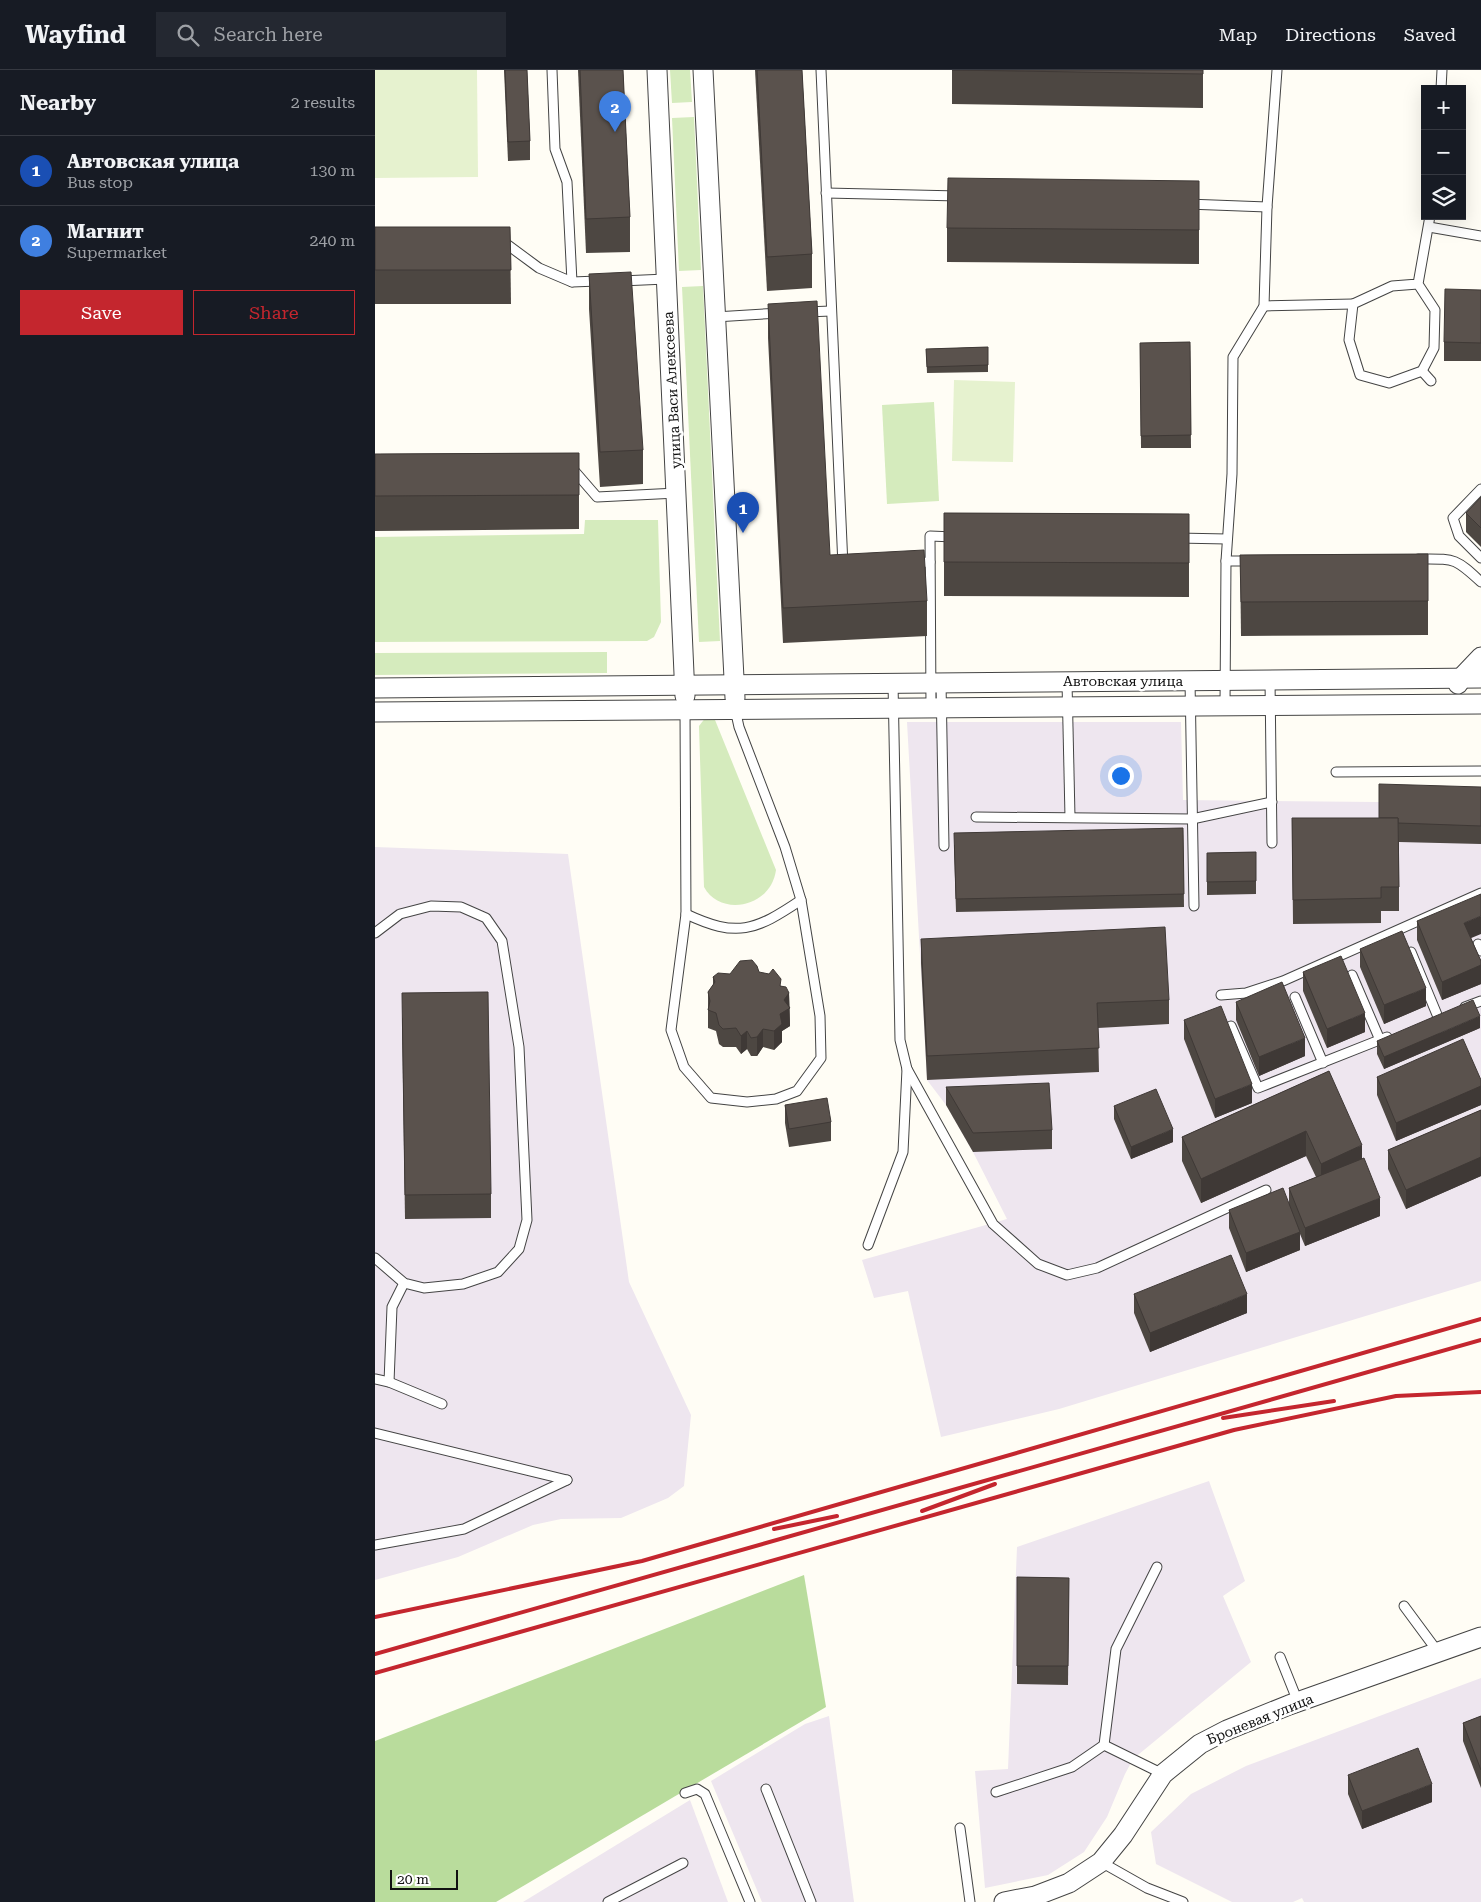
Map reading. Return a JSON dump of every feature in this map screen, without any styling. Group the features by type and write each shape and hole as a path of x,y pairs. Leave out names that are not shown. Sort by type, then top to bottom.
{"street":[{"name":"улица Васи Алексеева","path":"657,70 685,710"},
{"path":"703,70 735,709"},
{"path":"1450,704 1461,678 1481,657"},
{"name":"Автовская улица","path":"375,688 1481,678"},
{"path":"1450,704 1481,685"},
{"name":"Автовская улица","path":"375,712 1481,704"},
{"name":"Броневая улица","path":"1005,1902 1035,1896 1069,1883 1101,1862 1123,1835 1163,1774 1200,1744 1227,1730 1298,1702 1481,1637"}],"lane":[{"path":"551,70 555,149 567,182 572,282"},
{"path":"821,70 843,566 853,566"},
{"path":"1225,705 1226,561 1232,474 1233,357 1265,306 1267,207 1277,70"},
{"path":"1441,85 1442,70"},
{"path":"826,193 973,197"},
{"path":"1179,204 1267,207"},
{"path":"1353,304 1349,340 1360,375 1389,383 1422,371 1434,348 1435,310 1418,284 1430,220"},
{"path":"1429,227 1481,236"},
{"path":"493,233 539,268 572,282 666,279"},
{"path":"1265,306 1353,304 1392,286 1418,284"},
{"path":"715,317 831,311"},
{"path":"1422,371 1431,381"},
{"path":"565,459 597,497 677,493"},
{"path":"1481,489 1453,518 1459,536 1481,558"},
{"path":"944,846 936,708 930,536 960,537"},
{"path":"1168,538 1227,539"},
{"path":"1412,559 1452,559 1481,582"},
{"path":"1226,561 1265,561"},
{"path":"901,564 930,562"},
{"path":"1270,680 1272,844"},
{"path":"1190,681 1194,906"},
{"path":"1067,682 1070,817"},
{"path":"893,683 900,1040 907,1069 993,1224 1038,1264 1067,1275 1097,1268 1266,1190"},
{"path":"685,710 686,914 671,1030 684,1067 711,1098 747,1102 777,1099 797,1091 821,1058 820,1016 801,900 785,846 739,728 735,709"},
{"path":"1336,772 1481,771"},
{"path":"976,817 1192,819 1272,802"},
{"path":"1221,995 1247,993 1283,981 1481,893"},
{"path":"686,914 713,926 741,930 772,918 801,900"},
{"path":"375,933 401,914 431,906 461,907 486,918 502,941 519,1046 527,1220 519,1250 498,1272 463,1284 424,1288 404,1283 375,1258"},
{"path":"1411,952 1443,1015 1481,1001"},
{"path":"1352,975 1380,1040"},
{"path":"1295,997 1323,1063"},
{"path":"1231,1026 1258,1088 1396,1033"},
{"path":"868,1245 903,1152 907,1069"},
{"path":"389,1382 392,1307 404,1283"},
{"path":"375,1379 389,1382 442,1404"},
{"path":"375,1432 567,1480 464,1529 375,1545"},
{"path":"996,1792 1073,1767 1104,1745 1116,1649 1157,1567"},
{"path":"1404,1606 1438,1652"},
{"path":"1280,1656 1298,1702"},
{"path":"1104,1745 1163,1774"},
{"path":"685,1793 697,1789 705,1794 750,1902"},
{"path":"766,1789 811,1902"},
{"path":"960,1828 970,1902"},
{"path":"1101,1862 1147,1888 1183,1902"},
{"path":"608,1902 683,1863"}],"shaded area":[{"path":"907,722 1181,722 1183,800 1481,803 1481,1281 1059,1409 941,1437 908,1291 874,1298 862,1260 1007,1219 973,1152 946,1105 927,1080"},
{"path":"375,847 568,854 629,1282 691,1415 684,1486 668,1498 621,1518 561,1519 533,1525 458,1557 375,1580"},
{"path":"1209,1481 1245,1581 1223,1596 1251,1662 1133,1759 1107,1817 1084,1852 1048,1875 985,1888 975,1771 1008,1769 1017,1547"},
{"path":"1481,1678 1481,1902 1304,1902 1302,1898 1293,1902 1232,1902 1156,1864 1151,1832 1191,1794 1246,1766"},
{"path":"829,1716 854,1902 762,1902 711,1781 805,1724"},
{"path":"690,1800 728,1902 523,1902"}],"green space":[{"path":"375,70 477,70 478,177 375,178"},
{"path":"670,70 690,70 692,102 672,103"},
{"path":"694,117 701,270 679,271 672,118"},
{"path":"703,286 720,641 699,642 682,287"},
{"path":"954,380 1015,382 1013,462 952,461"},
{"path":"934,402 939,501 887,504 882,405"},
{"path":"585,520 658,520 661,622 654,637 647,641 375,642 375,537 584,534"},
{"path":"607,652 607,673 375,675 375,653"},
{"path":"706,717 711,717 715,720 776,870 772,883 765,893 755,900 744,904 732,905 721,902 711,896 704,887 699,726"},
{"path":"804,1575 826,1707 496,1902 375,1902 375,1741"}],"building":[{"path":"505,70 527,70 530,141 508,142"},
{"path":"580,70 623,70 630,217 586,219"},
{"path":"757,70 802,70 812,254 767,257"},
{"path":"952,70 1203,70 1203,74"},
{"path":"948,178 1199,181 1199,230 947,228"},
{"path":"375,227 510,227 511,270 375,270"},
{"path":"631,272 643,450 600,452 589,274"},
{"path":"1445,289 1481,290 1481,343 1444,342"},
{"path":"817,301 830,555 924,550 927,601 783,608 768,304"},
{"path":"1190,342 1191,435 1141,436 1140,343"},
{"path":"988,347 988,365 927,367 926,349"},
{"path":"579,453 579,495 375,496 375,454"},
{"path":"1481,497 1481,528 1466,513"},
{"path":"944,513 1189,514 1189,563 944,562"},
{"path":"1428,554 1428,601 1241,602 1240,555"},
{"path":"1379,784 1481,787 1481,826 1398,823 1398,818 1379,818"},
{"path":"1292,818 1398,818 1399,887 1381,887 1381,898 1293,900"},
{"path":"1183,828 1184,894 956,899 954,833"},
{"path":"1256,852 1256,881 1207,882 1207,853"},
{"path":"1481,894 1481,916 1464,923 1481,961 1481,965 1442,982 1417,921"},
{"path":"1165,927 1169,1000 1097,1003 1099,1048 927,1056 921,939"},
{"path":"1402,931 1426,988 1384,1005 1360,949"},
{"path":"1341,956 1365,1013 1327,1029 1303,972"},
{"path":"752,960 759,972 769,974 773,969 781,979 780,986 786,987 789,993 784,1000 790,1008 780,1014 782,1024 774,1031 763,1029 757,1037 751,1038 747,1031 741,1036 736,1028 723,1029 719,1025 716,1013 708,1010 710,1001 708,992 715,982 713,977 718,973 730,974 740,961"},
{"path":"1282,982 1305,1038 1259,1057 1236,1002"},
{"path":"488,992 491,1194 405,1195 402,993"},
{"path":"1473,1000 1480,1016 1384,1057 1377,1041"},
{"path":"1221,1006 1252,1084 1215,1099 1184,1020"},
{"path":"1463,1039 1481,1080 1481,1086 1396,1123 1377,1077"},
{"path":"1329,1071 1362,1145 1321,1164 1306,1131 1201,1179 1182,1137"},
{"path":"1049,1083 1052,1130 973,1133 946,1087"},
{"path":"1156,1089 1173,1129 1131,1147 1114,1106"},
{"path":"827,1098 831,1122 789,1129 785,1105"},
{"path":"1481,1110 1481,1157 1406,1190 1388,1150"},
{"path":"1364,1158 1380,1198 1305,1228 1289,1188"},
{"path":"1283,1188 1300,1232 1246,1253 1229,1210"},
{"path":"1231,1255 1247,1294 1150,1333 1134,1294"},
{"path":"1017,1577 1069,1578 1068,1666 1017,1666"},
{"path":"1481,1716 1481,1770 1463,1723"},
{"path":"1418,1748 1432,1784 1362,1811 1348,1775"}],"railway":[{"path":"375,1617 642,1561 1481,1319"},
{"path":"375,1654 1481,1340"},
{"path":"375,1673 1234,1430 1396,1396 1481,1392"},
{"path":"1223,1418 1334,1401"},
{"path":"922,1511 995,1484"},
{"path":"774,1529 837,1516"}],"place":[{"name":"Магнит","path":"615,132"},
{"name":"Автовская улица","path":"743,533"}]}
